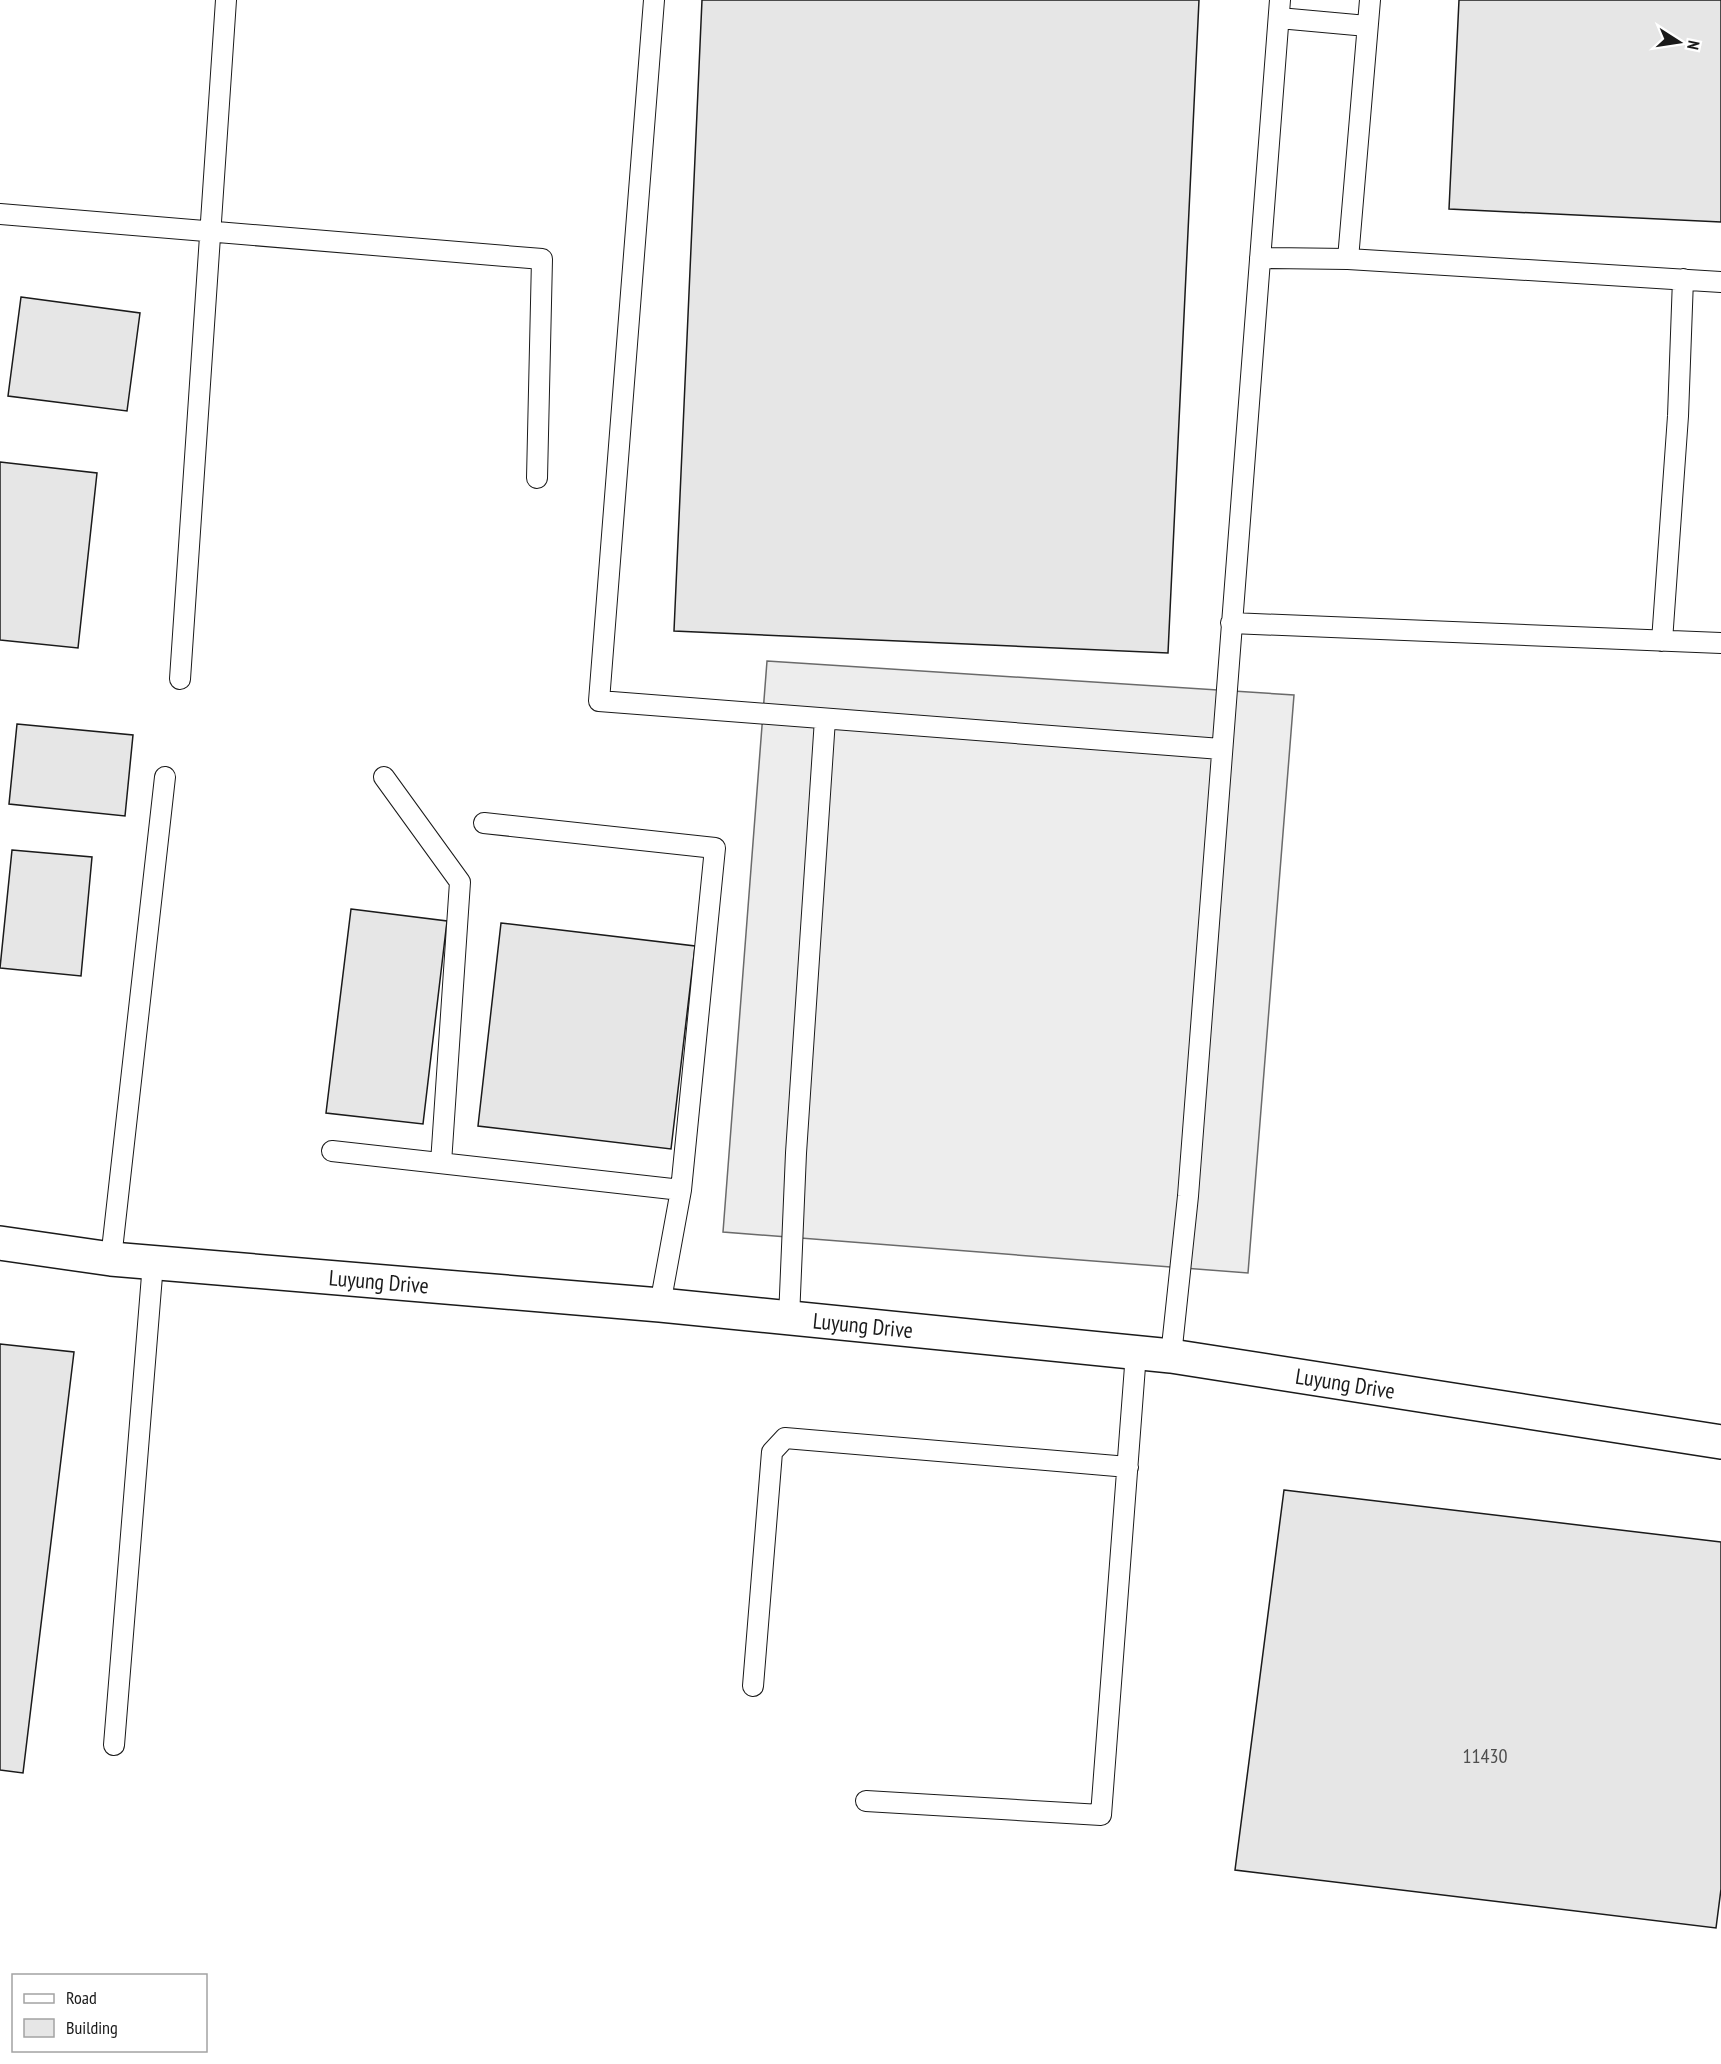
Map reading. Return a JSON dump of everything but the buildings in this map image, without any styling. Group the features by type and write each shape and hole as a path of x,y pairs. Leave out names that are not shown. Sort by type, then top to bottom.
{"street":[{"name":"Luyung Drive","path":"0,1243 111,1259 660,1305 1171,1356 1721,1442"}],"lane":[{"path":"180,679 226,0"},
{"path":"654,0 599,701 1221,749"},
{"path":"1348,259 1370,0"},
{"path":"1171,1356 1188,1197 1280,9 1367,26"},
{"path":"0,214 542,259 537,478"},
{"path":"1260,258 1348,259 1721,282"},
{"path":"1662,641 1678,416 1683,279"},
{"path":"1231,623 1721,643"},
{"path":"789,1318 796,1153 825,718"},
{"path":"111,1259 165,777"},
{"path":"384,777 460,882 441,1164"},
{"path":"484,823 716,848 681,1190 660,1305"},
{"path":"332,1151 681,1190"},
{"path":"114,1745 153,1263"},
{"path":"866,1801 1101,1815 1136,1353"},
{"path":"753,1686 772,1452 785,1438 1128,1467"}],"shaded area":[{"path":"767,661 1294,695 1248,1273 723,1232"}]}
